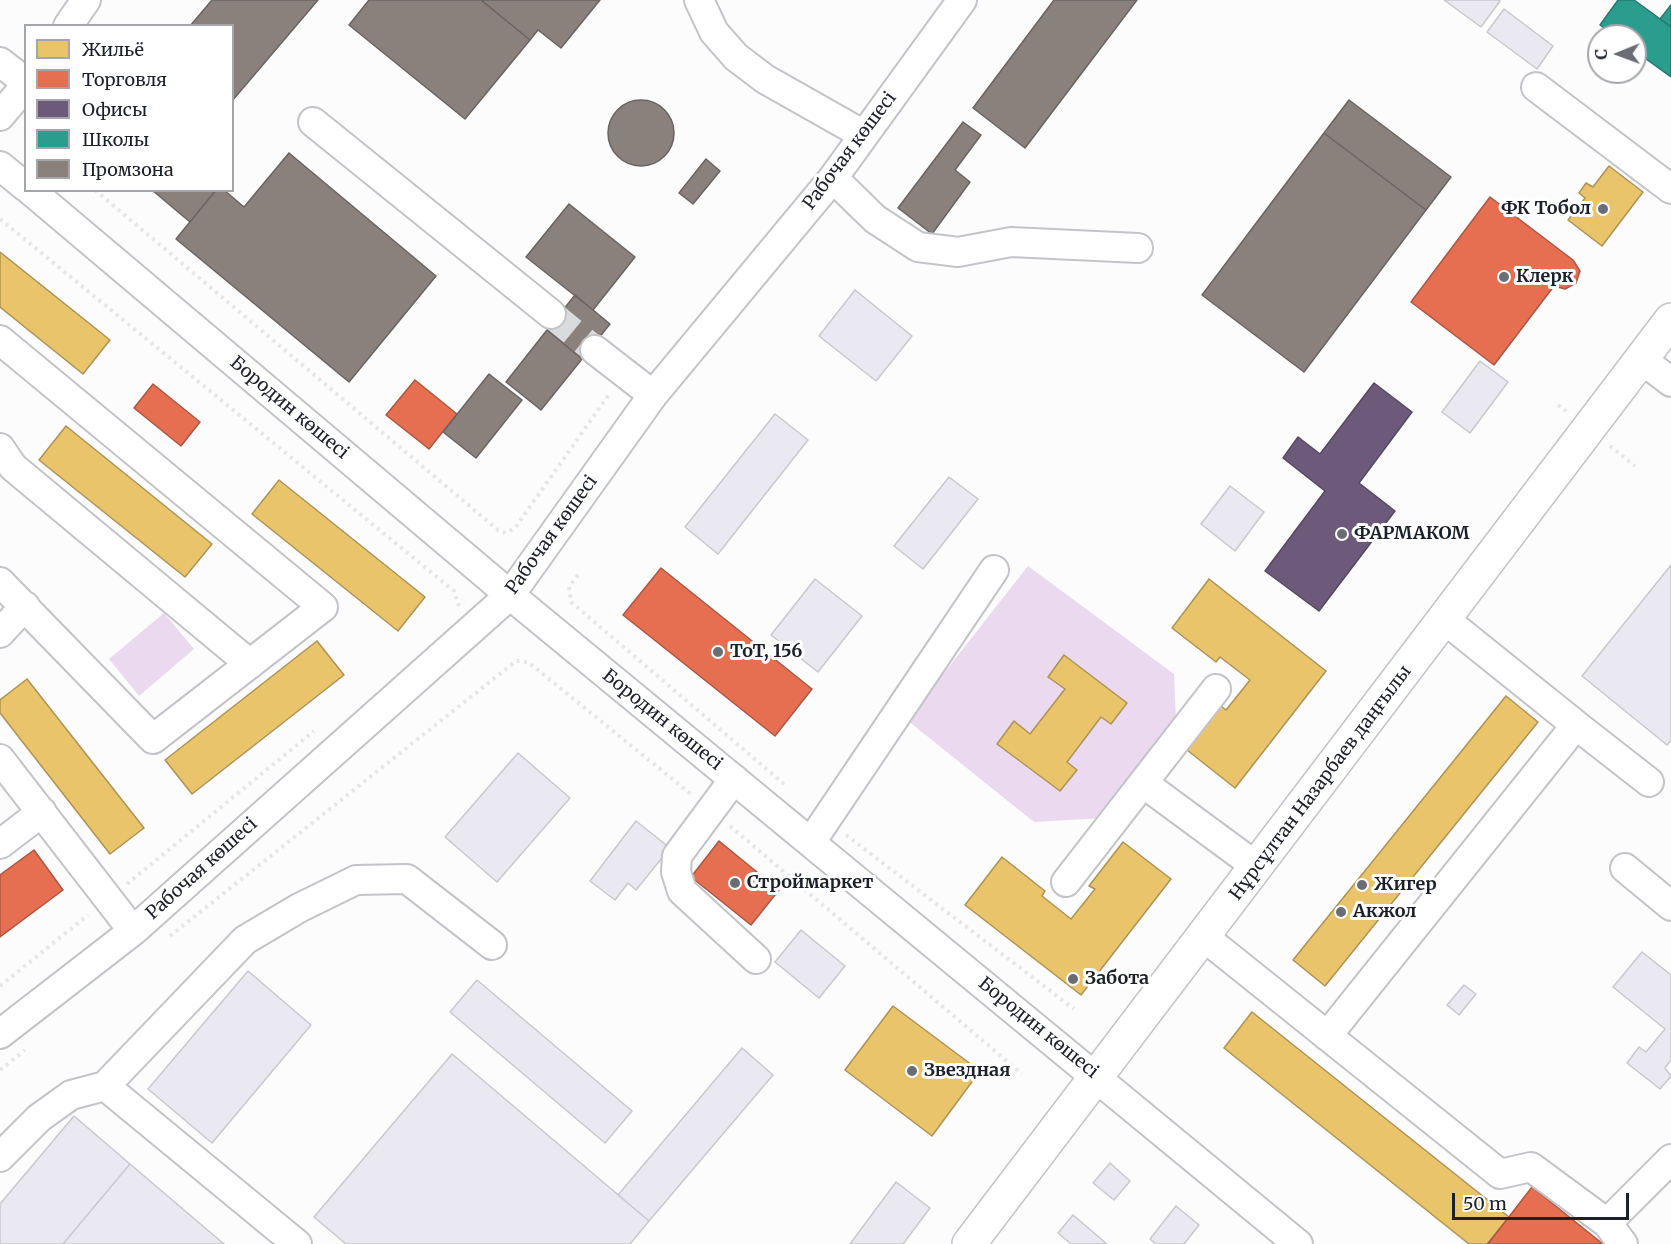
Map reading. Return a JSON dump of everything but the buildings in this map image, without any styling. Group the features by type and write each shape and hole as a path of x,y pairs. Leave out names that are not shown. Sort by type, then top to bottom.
{"main road":[{"name":"Нұрсұлтан Назарбаев даңғылы","path":"969,1244 1671,320"}],"street":[{"name":"Рабочая көшесі","path":"0,1034 133,931 510,595 653,395 833,178 962,0"},
{"path":"704,2 714,32 736,57 765,79 864,135"},
{"path":"0,62 24,82"},
{"path":"0,116 24,86"},
{"path":"1536,87 1671,189"},
{"path":"313,122 551,314"},
{"path":"0,166 24,185"},
{"path":"833,178 875,219 918,247 958,252 1011,242 1138,248"},
{"name":"Бородин көшесі","path":"32,192 510,595 1299,1244"},
{"path":"0,340 323,607 153,739 0,582"},
{"path":"596,350 653,395"},
{"path":"1641,359 1671,382"},
{"path":"4,466 250,664"},
{"path":"811,842 994,570"},
{"path":"0,633 25,606"},
{"path":"1444,619 1649,782"},
{"path":"1066,882 1216,689"},
{"path":"1327,1036 1576,725"},
{"path":"1,763 42,812 133,931"},
{"path":"734,779 677,856 676,872 682,891 756,959"},
{"path":"1143,783 1257,867"},
{"path":"0,844 42,812"},
{"path":"1625,868 1671,906"},
{"path":"0,1157 39,1118 71,1095 105,1086 245,940 299,908 356,880 408,879 492,945"},
{"path":"1204,937 1500,1174 1531,1167 1615,1233 1671,1160"},
{"path":"105,1086 297,1244"}],"path":[{"path":"97,192 498,530 506,533 515,528 610,393"},
{"path":"0,219 454,591"},
{"path":"571,602 569,588 578,575"},
{"path":"169,937 516,661 528,662 711,810 1022,1074"},
{"path":"0,986 318,728"},
{"path":"0,1070 28,1048"}],"shaded area":[{"path":"1028,566 1174,674 1176,721 1104,818 1034,822 907,720"},
{"path":"164,613 194,649 139,696 109,659"}],"tunnel":[{"path":"551,314 595,350"}],"place":[{"name":"ФК Тобол","path":"1603,209"},
{"name":"Клерк","path":"1504,277"},
{"name":"ФАРМАКОМ","path":"1342,534"},
{"name":"ТоТ, 156","path":"718,652"},
{"name":"Строймаркет","path":"735,883"},
{"name":"Жигер","path":"1362,885"},
{"name":"Акжол","path":"1341,912"},
{"name":"Забота","path":"1073,979"},
{"name":"Звездная","path":"912,1071"}]}
